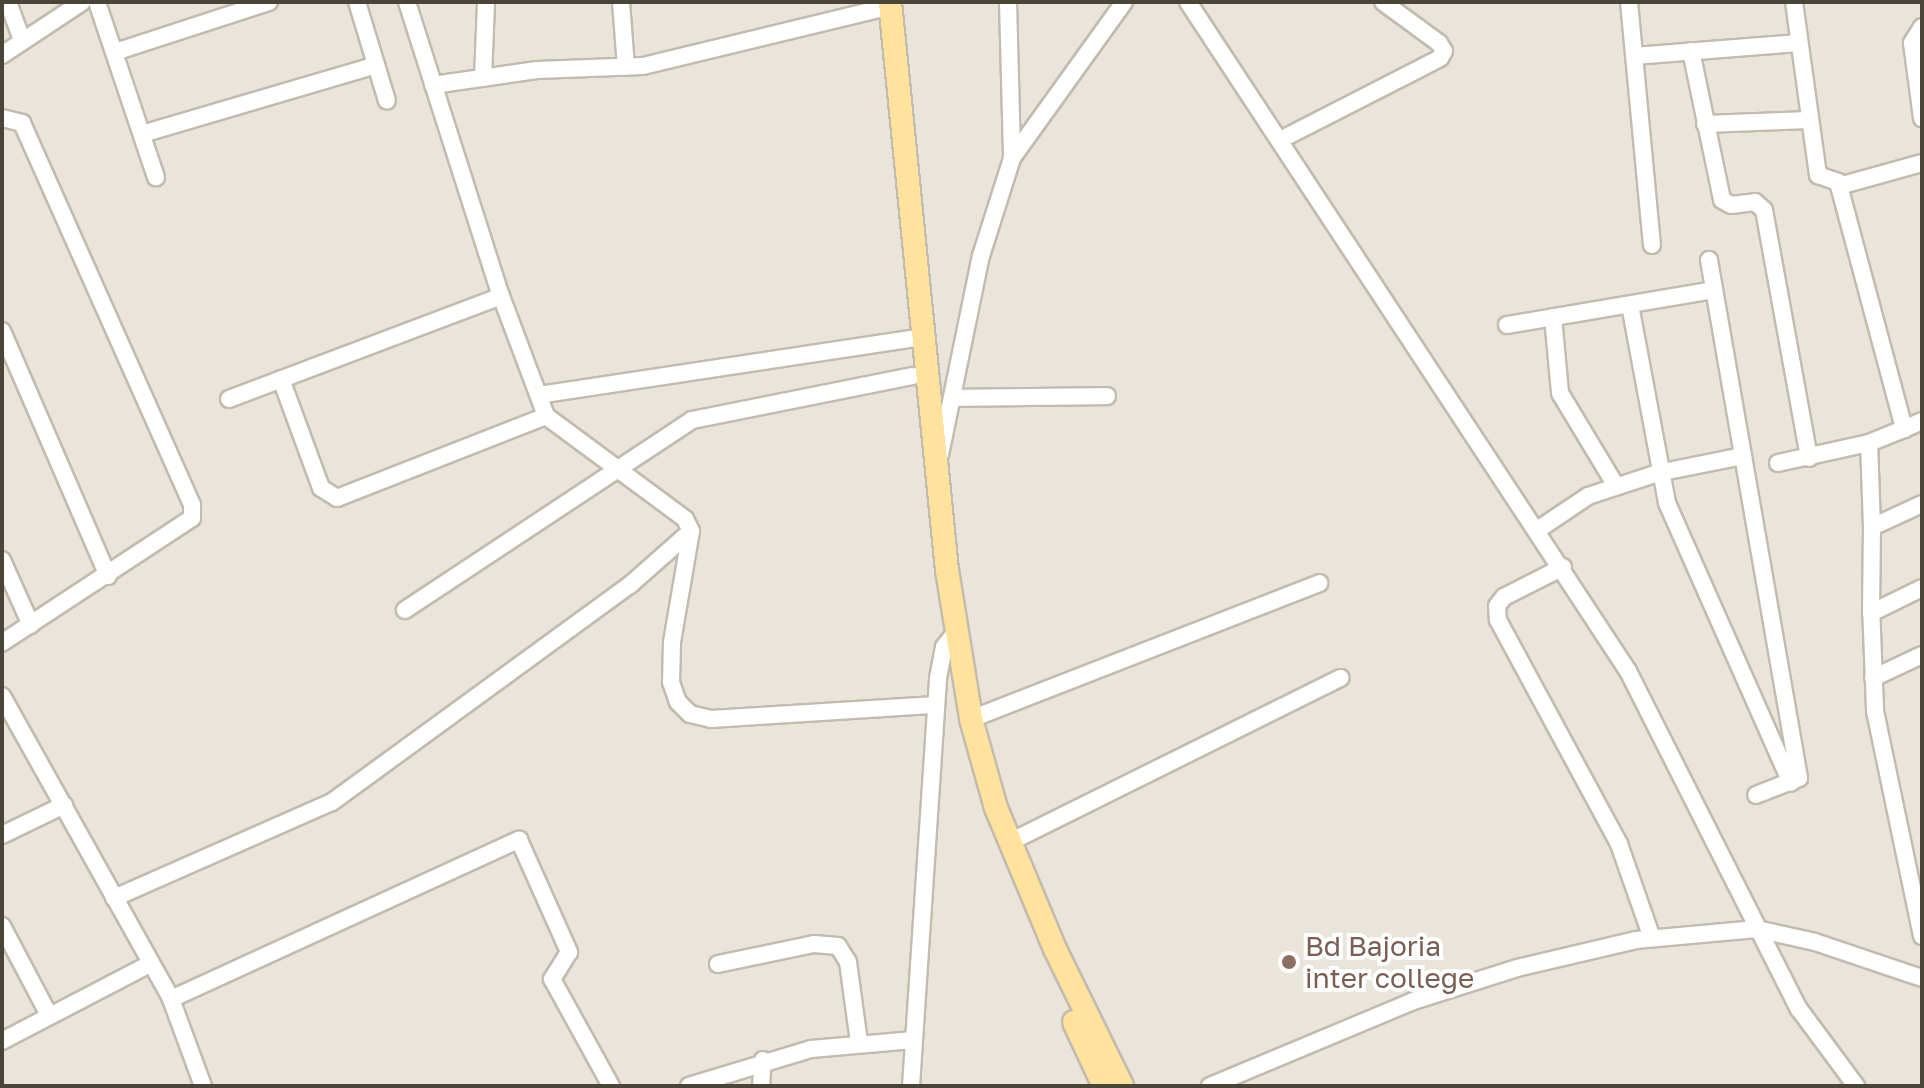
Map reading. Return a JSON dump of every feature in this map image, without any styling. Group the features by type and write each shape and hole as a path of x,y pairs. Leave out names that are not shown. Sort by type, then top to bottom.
{"main road":[{"path":"882,4 936,472 949,640 1010,842 1122,1086"},
{"path":"897,119 913,376 949,640 985,812 1104,1086"}],"street":[{"path":"8,2 22,40"},
{"path":"2,55 82,2"},
{"path":"97,2 156,177"},
{"path":"115,52 269,2"},
{"path":"357,2 387,101"},
{"path":"407,2 501,296 546,416 616,471 685,519 691,531 672,642 671,682 678,702 690,714 711,719 936,705"},
{"path":"483,78 486,2"},
{"path":"621,2 626,67"},
{"path":"1008,2 1012,158"},
{"path":"936,472 981,256 1012,158 1124,2"},
{"path":"1188,2 1563,567 1677,761 1799,1009 1856,1086"},
{"path":"1280,140 1440,58 1444,51 1439,43 1383,2"},
{"path":"1629,2 1652,245"},
{"path":"1794,2 1818,175 1835,178 1839,186 1904,429"},
{"path":"433,85 626,67 882,4"},
{"path":"1922,27 1912,43 1922,118"},
{"path":"1634,56 1798,43"},
{"path":"1691,51 1722,200 1731,205 1755,202 1764,210 1809,458"},
{"path":"142,134 376,65"},
{"path":"2,118 22,123 192,505 192,518 185,525 2,643"},
{"path":"1705,124 1809,120"},
{"path":"1839,186 1922,163"},
{"path":"1709,260 1798,779 1756,795"},
{"path":"1507,325 1714,290"},
{"path":"229,399 501,296"},
{"path":"1630,305 1658,473 1791,783"},
{"path":"1553,317 1560,393 1616,486"},
{"path":"2,331 108,576"},
{"path":"539,395 911,339"},
{"path":"405,610 692,420 913,376"},
{"path":"281,379 321,488 337,498 546,416"},
{"path":"953,398 1107,396"},
{"path":"1778,463 1869,443 1922,421"},
{"path":"1869,443 1873,678 1896,828 1922,930"},
{"path":"1539,529 1588,496 1658,473 1743,456"},
{"path":"1872,527 1922,504"},
{"path":"114,898 332,802 630,585 691,531"},
{"path":"2,560 31,625"},
{"path":"1563,567 1504,597 1497,606 1498,620 1619,844 1652,938"},
{"path":"971,719 1319,583"},
{"path":"1871,613 1922,588"},
{"path":"911,1086 936,705 949,640"},
{"path":"1873,678 1922,655"},
{"path":"1010,842 1340,678"},
{"path":"5,705 171,999 203,1086"},
{"path":"2,835 64,805"},
{"path":"171,999 510,839 519,840 569,952 552,979 611,1086"},
{"path":"2,926 49,1015"},
{"path":"1210,1086 1413,1001 1576,952 1652,938 1757,929 1815,942 1922,978"},
{"path":"718,964 814,944 838,946 848,962 859,1042"},
{"path":"2,1041 150,964"},
{"path":"689,1086 763,1060 859,1042 914,1040"},
{"path":"761,1086 763,1060"}],"shaded area":[{"path":"2,2 1922,2 1922,1086 2,1086"}],"place":[{"name":"Bd Bajoria inter college","path":"1289,962"}]}
